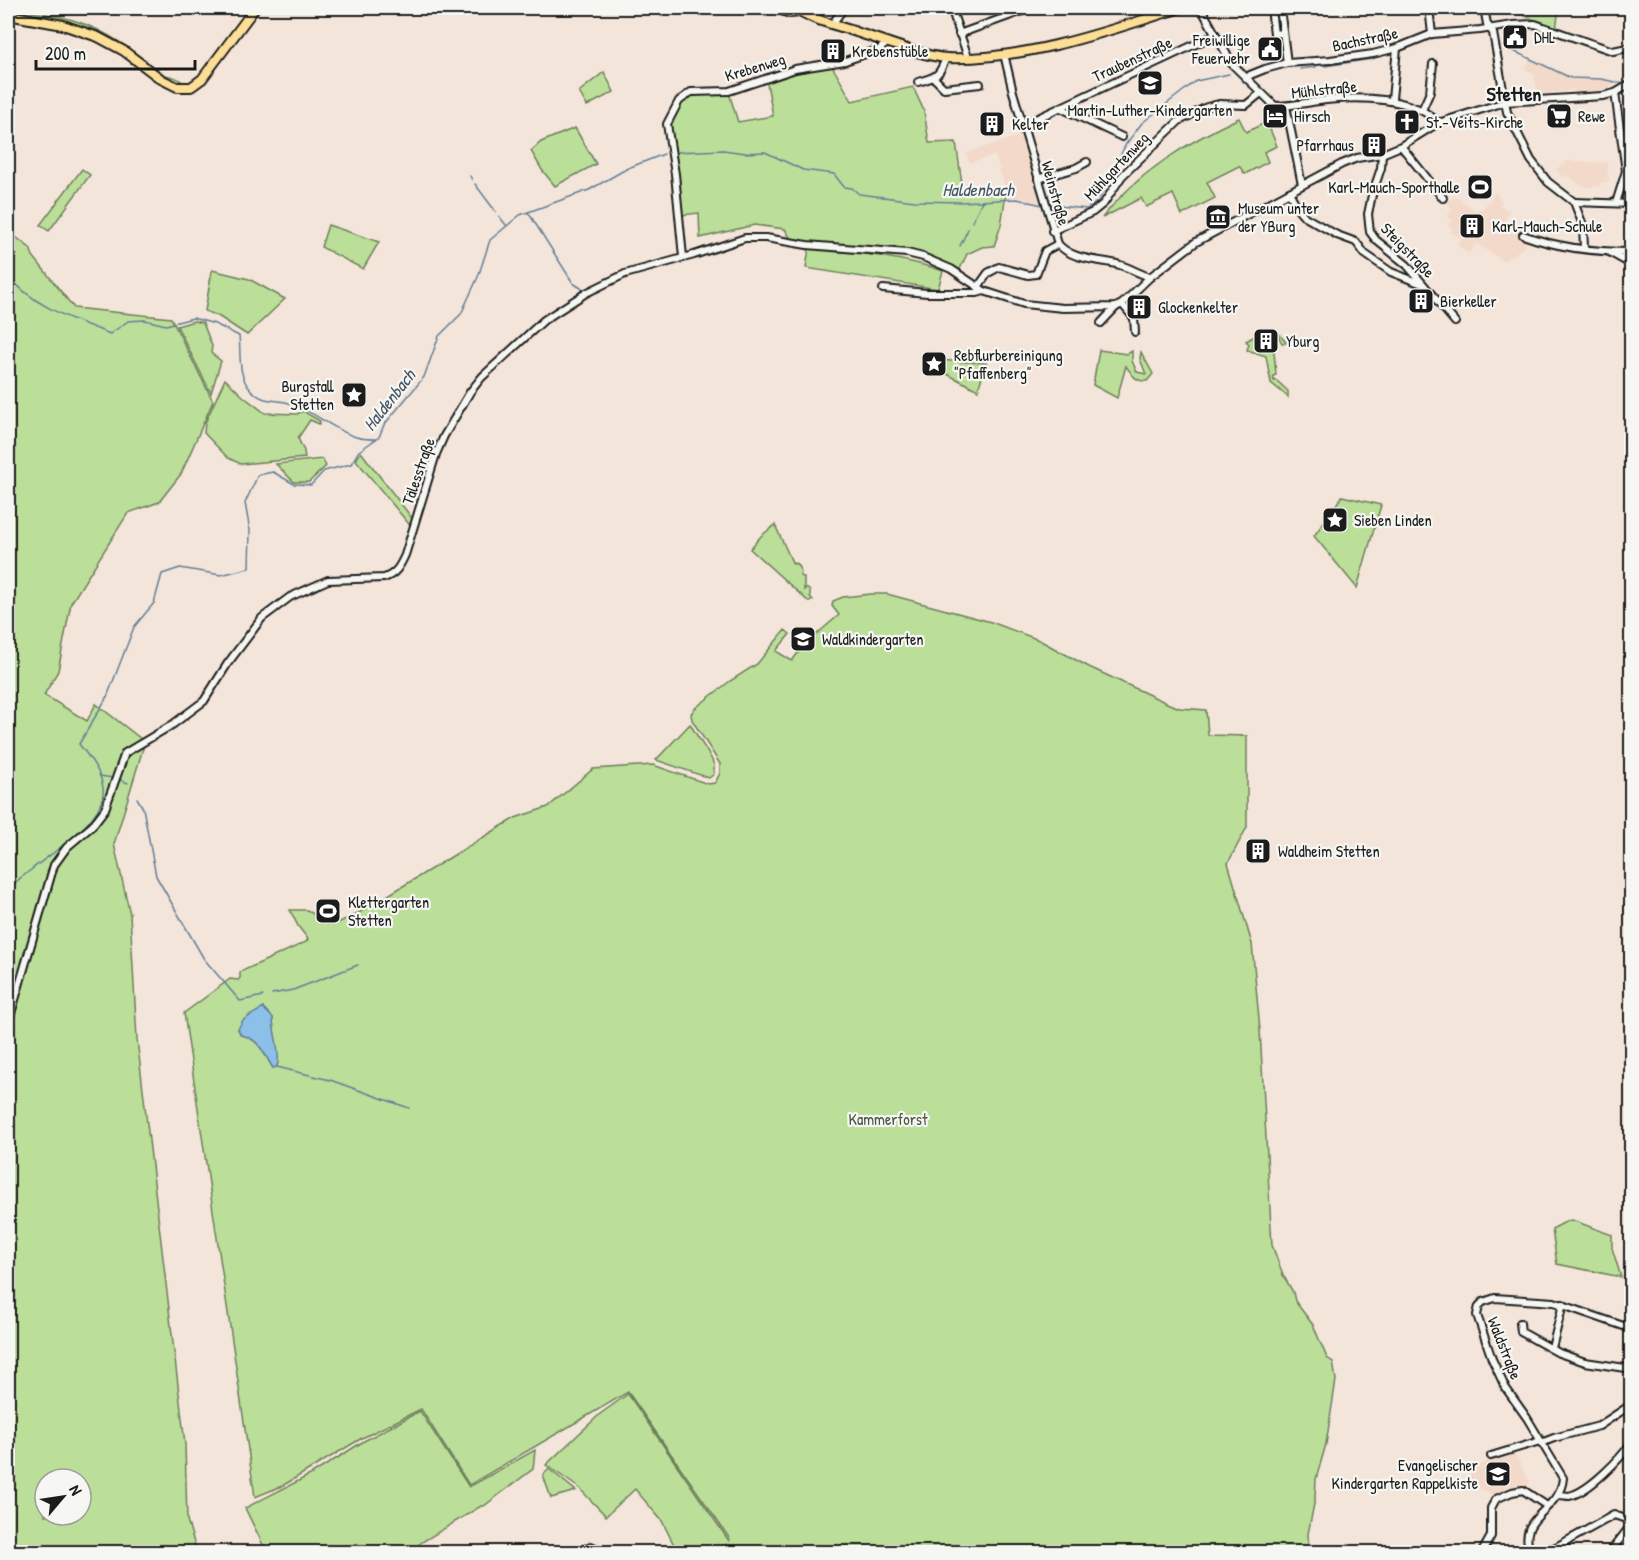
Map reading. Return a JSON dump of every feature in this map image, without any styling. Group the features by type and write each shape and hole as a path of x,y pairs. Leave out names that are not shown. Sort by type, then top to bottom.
{"main road":[{"path":"8,15 63,25 91,34 123,51 169,84 185,88 195,85 202,79 255,8"},
{"path":"776,8 790,13 798,10 832,24 946,58 1004,54 1064,43 1180,8"}],"street":[{"path":"832,24 844,8"},
{"path":"951,8 968,57"},
{"path":"959,34 1031,8"},
{"name":"Mühlstraße","path":"1201,8 1232,64 1275,106 1352,98 1392,101 1422,110"},
{"path":"1271,8 1274,34 1283,33"},
{"path":"1280,8 1287,63"},
{"path":"1429,8 1432,34"},
{"path":"1484,8 1487,24 1493,33 1507,112 1531,160 1548,182 1574,202 1583,225 1584,248"},
{"name":"Bachstraße","path":"1247,79 1250,75 1265,69 1287,63 1330,60 1397,48 1432,34 1513,25 1535,24 1613,51 1632,47"},
{"name":"Traubenstraße","path":"1023,125 1215,35"},
{"name":"Krebenweg","path":"683,257 675,174 667,124 680,101 691,92 729,91 795,69 845,61 880,49 888,42"},
{"path":"1392,101 1397,48"},
{"name":"Weinstraße","path":"1004,54 1052,231 1058,244 1075,256 1116,264 1150,277"},
{"path":"918,82 934,78 940,73 946,58"},
{"path":"1433,64 1430,92 1422,110 1432,115 1438,123"},
{"path":"934,78 944,88 980,84"},
{"path":"1101,323 1150,277 1196,242 1342,164 1357,158 1382,154 1401,146 1438,123 1505,102 1598,96 1616,93 1632,83"},
{"name":"Mühlgartenweg","path":"1052,231 1093,212 1104,203 1122,176 1179,121 1219,104 1246,105 1261,93"},
{"path":"1616,93 1626,171 1616,203"},
{"path":"1286,106 1302,185"},
{"path":"1061,108 1122,137"},
{"path":"1401,146 1443,198"},
{"name":"Steigstraße","path":"1382,154 1381,168 1368,214 1370,232 1376,240 1407,265 1455,322"},
{"path":"1038,179 1076,168 1087,162"},
{"path":"1289,192 1305,216 1337,235 1356,242 1365,254 1391,272 1424,285"},
{"path":"1574,202 1632,204"},
{"path":"1523,236 1568,249 1632,252"},
{"name":"Tälesstraße","path":"8,1024 54,865 69,845 85,833 105,809 125,753 172,726 204,701 245,639 262,618 279,604 309,587 328,580 384,578 392,575 405,555 436,454 457,412 482,376 558,310 607,282 745,238 766,238 807,245 907,253 951,269 981,289"},
{"path":"883,290 977,293 988,273 999,267 1028,275 1036,274 1045,251 1058,244"},
{"path":"1608,252 1632,265"},
{"path":"981,289 1024,304 1063,308 1119,306 1134,318 1135,332"},
{"name":"Waldstraße","path":"1559,1495 1563,1479 1527,1418 1505,1387 1492,1359 1477,1315 1479,1306 1495,1298 1530,1299 1563,1304 1632,1329"},
{"path":"1552,1348 1563,1304"},
{"path":"1520,1323 1521,1332 1559,1353 1585,1362 1632,1369"},
{"path":"1491,1456 1599,1426 1632,1404"},
{"path":"1530,1552 1526,1542 1527,1532 1547,1506 1559,1495 1569,1496 1586,1487 1623,1455 1632,1442"},
{"path":"1482,1552 1491,1536 1491,1508 1496,1499 1523,1490 1547,1506"},
{"path":"1547,1552 1618,1514 1632,1522 1610,1552"},
{"path":"570,1552 586,1551 590,1546 594,1547 597,1552"}],"shaded area":[{"path":"1532,60 1571,77 1615,81 1607,90 1596,92 1577,94 1573,90 1538,95 1534,74 1525,69"},
{"path":"1022,135 1039,203 1018,197 1008,197 995,155 970,163 966,153"},
{"path":"1567,161 1607,163 1609,182 1601,182 1601,186 1586,187 1567,175 1564,178 1555,170"},
{"path":"1496,192 1502,202 1499,205 1509,211 1505,220 1518,229 1531,232 1525,247 1503,261 1476,243 1469,254 1457,245 1461,238 1451,232 1453,229 1448,225 1452,220 1447,217 1452,208 1447,203 1452,198 1457,197 1476,211 1479,208 1482,210"},
{"name":"Evangelischer Kindergarten Rappelkiste","path":"1514,1453 1530,1482 1527,1487 1514,1488 1513,1485 1504,1488 1505,1493 1497,1497 1467,1483 1473,1467"}],"green space":[{"path":"8,8 59,17 87,25 119,42 161,73 182,82 179,84 168,80 122,47 8,12"},
{"path":"1519,8 1559,8 1556,29 1518,13"},
{"path":"832,66 852,101 913,87 924,111 929,143 956,142 963,191 1006,194 1001,225 994,246 982,247 967,254 959,271 936,259 902,248 868,248 792,241 785,229 754,225 700,238 699,213 682,215 670,124 681,103 692,96 729,93 738,122 773,116 767,83 803,71"},
{"path":"604,72 614,92 587,106 579,92"},
{"path":"1239,118 1246,132 1267,122 1277,146 1264,152 1268,162 1245,174 1239,166 1207,182 1215,198 1182,215 1173,194 1146,207 1141,198 1102,218 1131,186 1148,172 1201,137"},
{"path":"575,128 596,164 555,186 531,151 541,142"},
{"path":"82,169 90,175 49,231 40,225"},
{"path":"328,225 379,242 363,269 321,247"},
{"path":"8,231 30,248 33,256 74,308 171,318 213,401 181,474 159,502 128,513 71,603 58,671 44,695 87,721 96,704 145,742 114,844 130,914 137,1039 185,1444 187,1520 197,1552 8,1552"},
{"path":"809,248 894,258 943,271 938,289 806,268"},
{"path":"212,270 249,279 285,299 247,335 218,316 205,311"},
{"path":"194,321 203,323 212,346 211,353 221,361 211,393 177,326"},
{"path":"1264,331 1278,333 1287,343 1282,343 1277,334 1262,334 1257,337 1262,338 1262,348 1270,348 1270,338 1273,340 1276,375 1273,376 1274,381 1288,391 1288,397 1271,383 1266,356 1247,350 1249,344 1246,341"},
{"path":"1099,350 1127,354 1132,351 1132,361 1137,372 1146,374 1140,359 1141,352 1153,374 1147,381 1140,380 1134,377 1126,366 1117,398 1093,385"},
{"path":"934,360 986,363 978,390 931,366 930,363"},
{"path":"225,379 265,413 297,414 303,411 320,421 319,424 310,420 298,438 305,458 241,464 228,458 204,433 205,423"},
{"path":"361,452 415,522 413,529 356,460"},
{"path":"322,459 326,466 309,482 294,482 276,464"},
{"path":"1342,496 1381,505 1357,588 1314,536"},
{"path":"775,525 793,564 796,563 801,571 800,576 804,577 804,590 806,588 810,591 810,597 813,600 809,602 750,549"},
{"name":"Kammerforst","path":"887,594 991,622 1039,640 1089,667 1169,704 1180,708 1206,710 1208,735 1247,736 1247,827 1228,863 1252,944 1260,1030 1272,1245 1295,1301 1313,1325 1327,1358 1333,1362 1336,1380 1326,1444 1316,1479 1315,1499 1308,1534 1309,1552 722,1552 726,1544 721,1552 668,1552 675,1547 662,1521 635,1489 606,1516 579,1488 546,1465 600,1414 628,1394 729,1541 730,1539 628,1392 469,1485 421,1409 362,1438 282,1486 255,1497 184,1013 230,979 238,980 240,972 306,942 308,939 290,910 307,910 328,923 340,922 515,818 548,807 593,769 653,765 708,784 715,783 720,773 720,764 692,720 691,714 694,709 730,681 757,664 785,630 790,634 776,651 792,661 803,646 839,615 832,606 833,601 843,597","holes":["263,1008 273,1018 278,1061 277,1067 273,1068 257,1043 241,1035 238,1029"]},
{"path":"690,724 714,765 714,774 709,778 656,760"},
{"path":"1572,1220 1612,1235 1612,1248 1621,1277 1557,1264 1552,1229"},
{"path":"420,1411 469,1487 535,1450 533,1469 484,1506 422,1542 410,1552 245,1552 264,1547 245,1508 312,1474 364,1441"},
{"path":"549,1469 576,1491 551,1498 543,1475"}],"water":[{"path":"263,1008 273,1018 278,1055 277,1067 273,1068 257,1043 241,1035 238,1029 243,1020"}],"waterway":[{"name":"Haldenbach","path":"1507,48 1571,78 1601,79 1625,84"},
{"name":"Haldenbach","path":"1325,66 1372,59"},
{"name":"Haldenbach","path":"1300,69 1316,67"},
{"name":"Haldenbach","path":"1050,205 1087,209 1098,201 1126,144 1142,123 1196,81 1229,74"},
{"name":"Haldenbach","path":"676,152 723,150 745,153 765,152 803,170 834,174 844,187 852,188 859,194 915,201 961,202 1017,199 1042,205"},
{"name":"Haldenbach","path":"8,891 19,879 77,834 97,811 102,800 102,782 94,764 79,744 107,697 134,627 154,603 162,574 180,568 221,575 249,568 250,531 245,503 258,475 273,472 294,484 311,485 324,471 351,464 359,451 379,437 384,425 424,377 439,336 461,314 478,277 490,240 520,215 589,190 628,168 664,154"},
{"path":"470,176 472,180"},
{"path":"475,184 496,212"},
{"path":"972,222 982,201"},
{"path":"528,212 573,283 584,290"},
{"path":"499,216 506,225"},
{"path":"960,246 968,229"},
{"path":"8,275 41,304 110,334 128,321 145,320 166,325 193,318 215,324 239,336 243,378 259,397 294,405 356,437 375,439"},
{"path":"100,776 113,778"},
{"path":"118,779 128,783"},
{"path":"137,798 143,808 156,876 204,959 240,1001 263,996"},
{"path":"272,994 293,990 358,965"},
{"path":"277,1067 330,1080 409,1108"}],"place":[{"name":"DHL","path":"1515,37"},
{"name":"Freiwillige Feuerwehr","path":"1270,49"},
{"name":"Krebenstüble","path":"833,51"},
{"name":"Martin-Luther-Kindergarten","path":"1150,83"},
{"name":"Hirsch","path":"1275,116"},
{"name":"Rewe","path":"1559,116"},
{"name":"St.-Veits-Kirche","path":"1407,122"},
{"name":"Kelter","path":"992,124"},
{"name":"Pfarrhaus","path":"1374,145"},
{"name":"Karl-Mauch-Sporthalle","path":"1480,187"},
{"name":"Museum unter der YBurg","path":"1218,217"},
{"name":"Karl-Mauch-Schule","path":"1472,226"},
{"name":"Bierkeller","path":"1421,301"},
{"name":"Glockenkelter","path":"1139,307"},
{"name":"Yburg","path":"1266,341"},
{"name":"Rebflurbereinigung \"Pfaffenberg\"","path":"934,364"},
{"name":"Burgstall Stetten","path":"354,395"},
{"name":"Sieben Linden","path":"1335,520"},
{"name":"Waldkindergarten","path":"803,639"},
{"name":"Waldheim Stetten","path":"1258,851"},
{"name":"Klettergarten Stetten","path":"328,911"},
{"name":"Evangelischer Kindergarten Rappelkiste","path":"1498,1474"}],"district":[{"name":"Stetten","path":"1514,93"}]}
